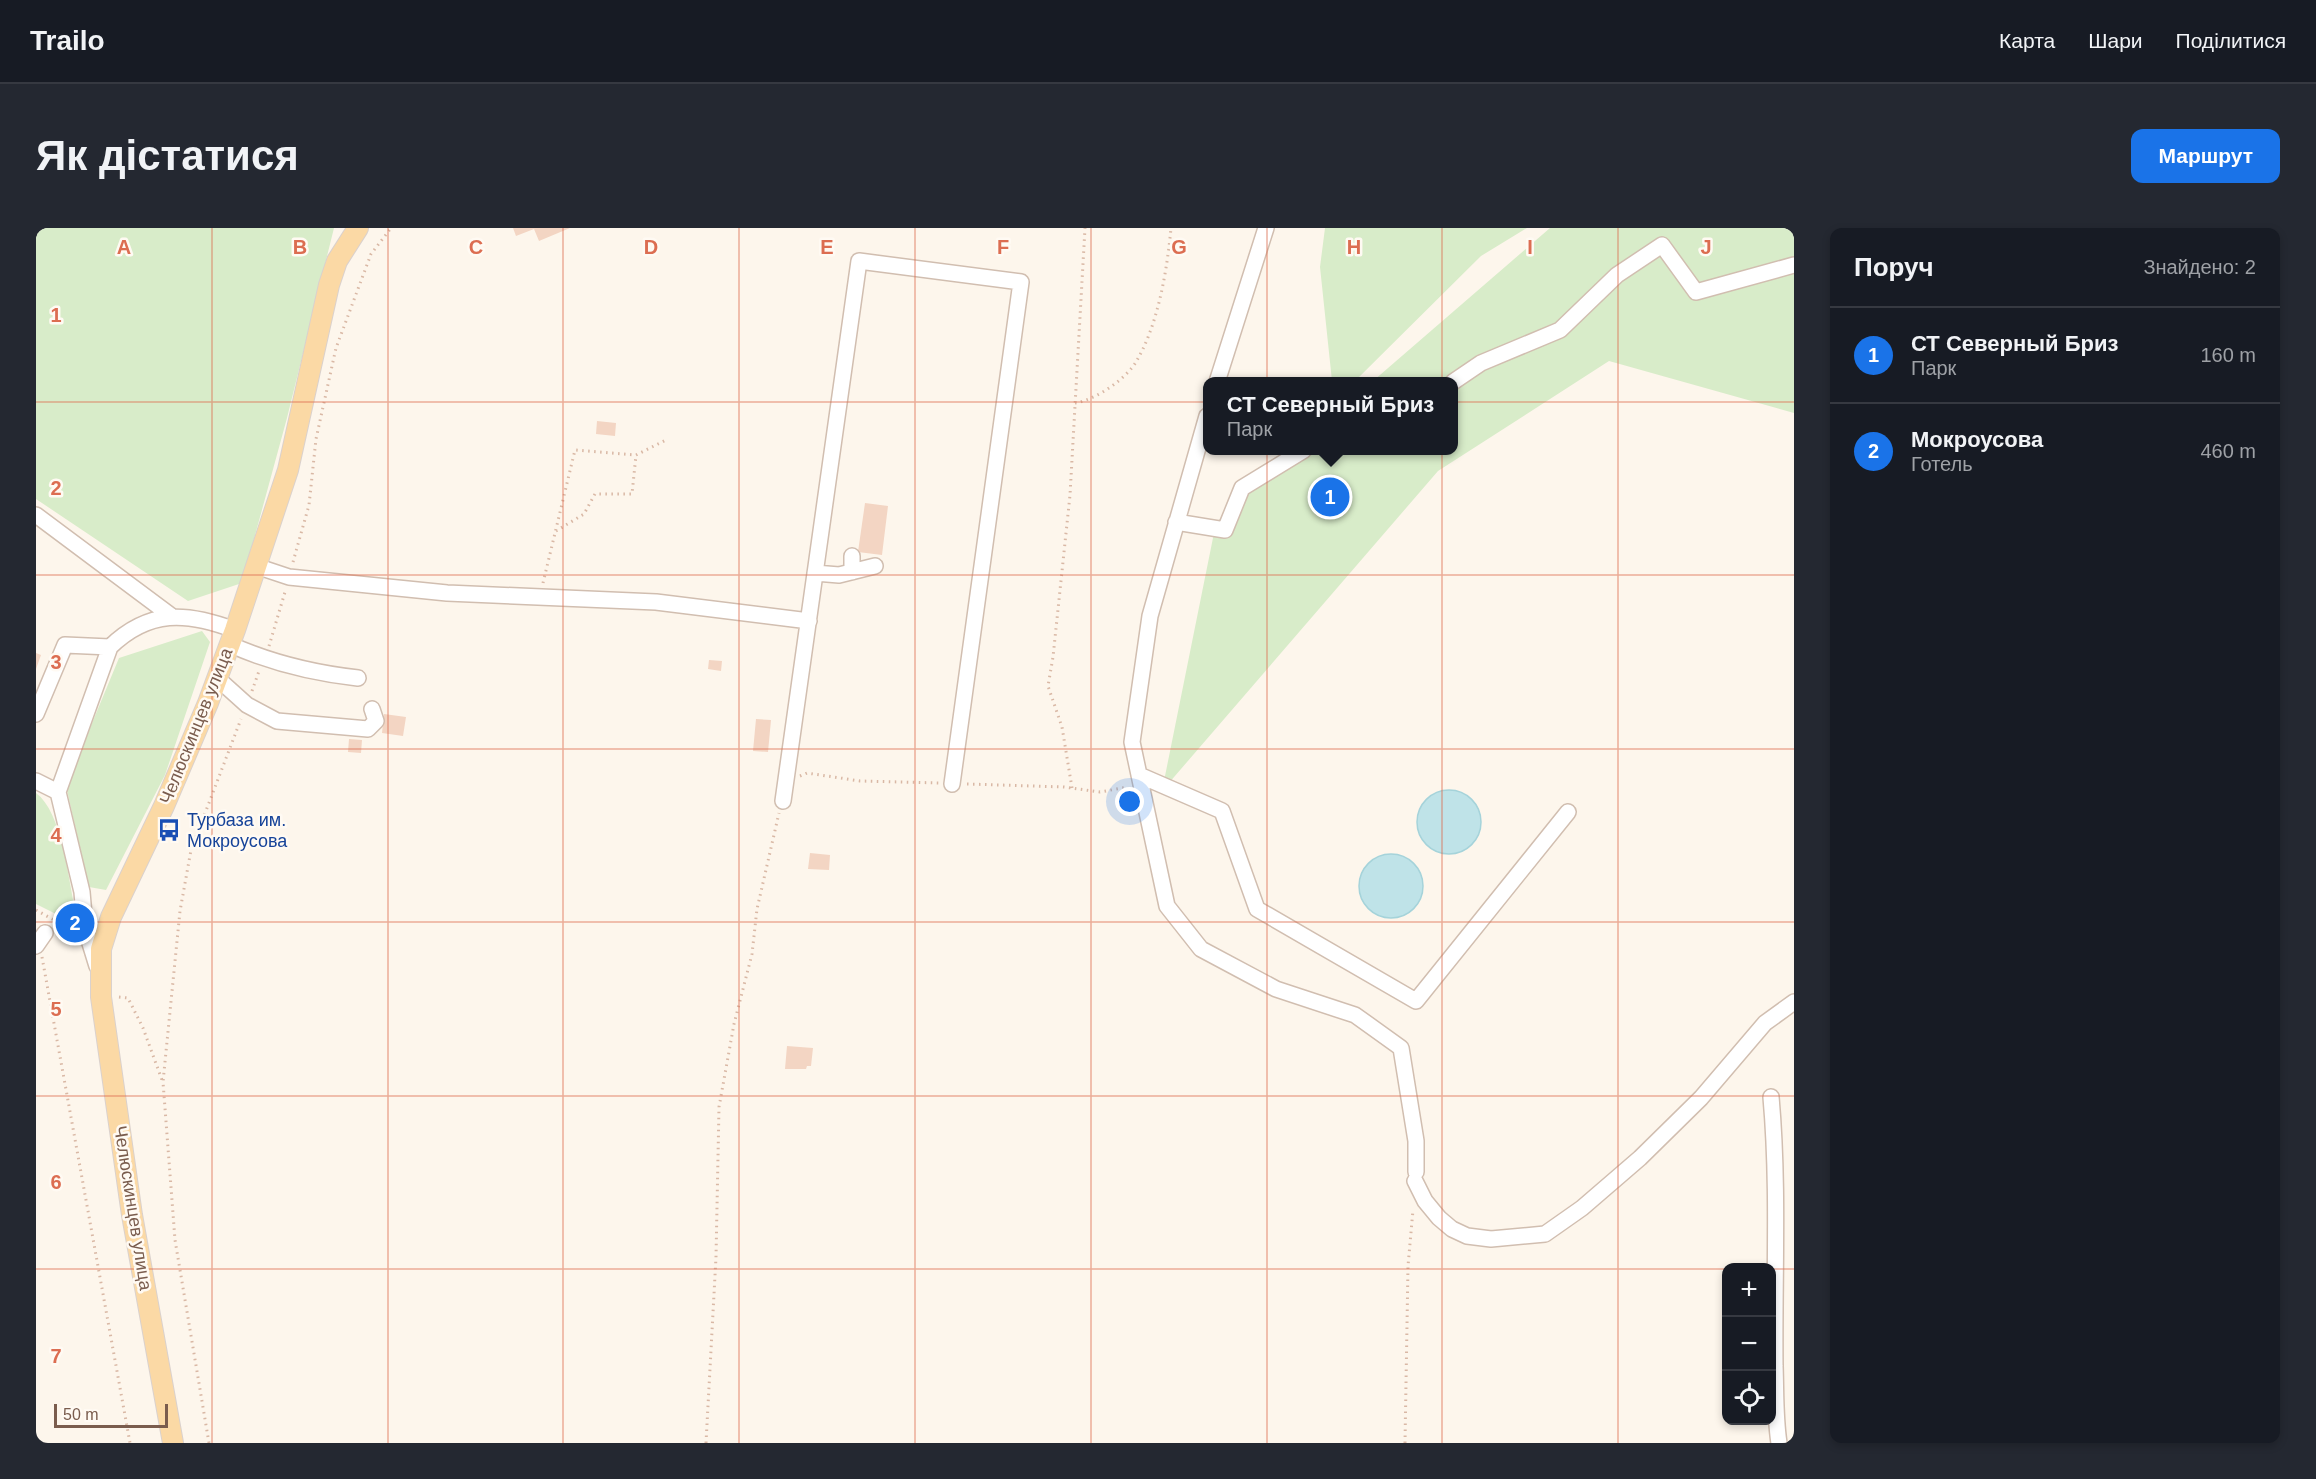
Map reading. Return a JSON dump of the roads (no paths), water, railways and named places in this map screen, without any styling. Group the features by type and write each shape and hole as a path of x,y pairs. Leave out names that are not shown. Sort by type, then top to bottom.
{"main road":[{"name":"Челюскинцев улица","path":"173,1443 132,1215 101,997 101,949 111,918 164,806 232,637 288,470 329,285 337,261 356,232"}],"street":[{"path":"1218,377 1266,228"},
{"path":"1458,379 1481,363 1560,330 1617,275 1662,245 1696,292 1794,265"},
{"path":"783,801 859,261 1021,282 952,784"},
{"path":"1203,430 1150,616 1132,742 1167,906 1201,949 1276,989 1355,1015 1401,1048 1416,1141 1416,1176 1425,1201 1439,1218 1452,1230 1467,1236 1491,1239 1545,1234 1582,1208 1640,1158 1701,1098 1765,1023 1794,1002"},
{"path":"1176,522 1225,530 1242,488 1296,455"},
{"path":"36,515 170,615"},
{"path":"852,556 852,572"},
{"path":"256,566 289,577 447,593 656,602 809,621"},
{"path":"815,573 839,574 875,566"},
{"path":"101,977 85,927 82,892 58,792 110,647 124,634 170,615 194,617 232,637 264,659 315,673 358,678"},
{"path":"36,714 65,645 110,647"},
{"path":"217,678 247,705 277,722 356,730 368,729 376,721 372,709"},
{"path":"1140,780 1222,811 1257,909 1416,1001 1568,812"},
{"path":"36,781 58,792"},
{"path":"1772,1097 1778,1180 1773,1335 1774,1416 1779,1443"}],"water":[{"path":"1449,790 1467,796 1475,804 1481,822 1475,840 1467,848 1449,854 1431,848 1423,840 1417,822 1423,804 1431,796"},
{"path":"1391,854 1409,860 1417,868 1423,886 1417,904 1409,912 1391,918 1373,912 1365,904 1359,886 1365,868 1373,860"}],"place":[{"name":"СТ Северный Бриз","path":"1330,497"},
{"name":"Турбаза им. Мокроусова","path":"169,830"},
{"name":"Мокроусова","path":"75,923"}]}
